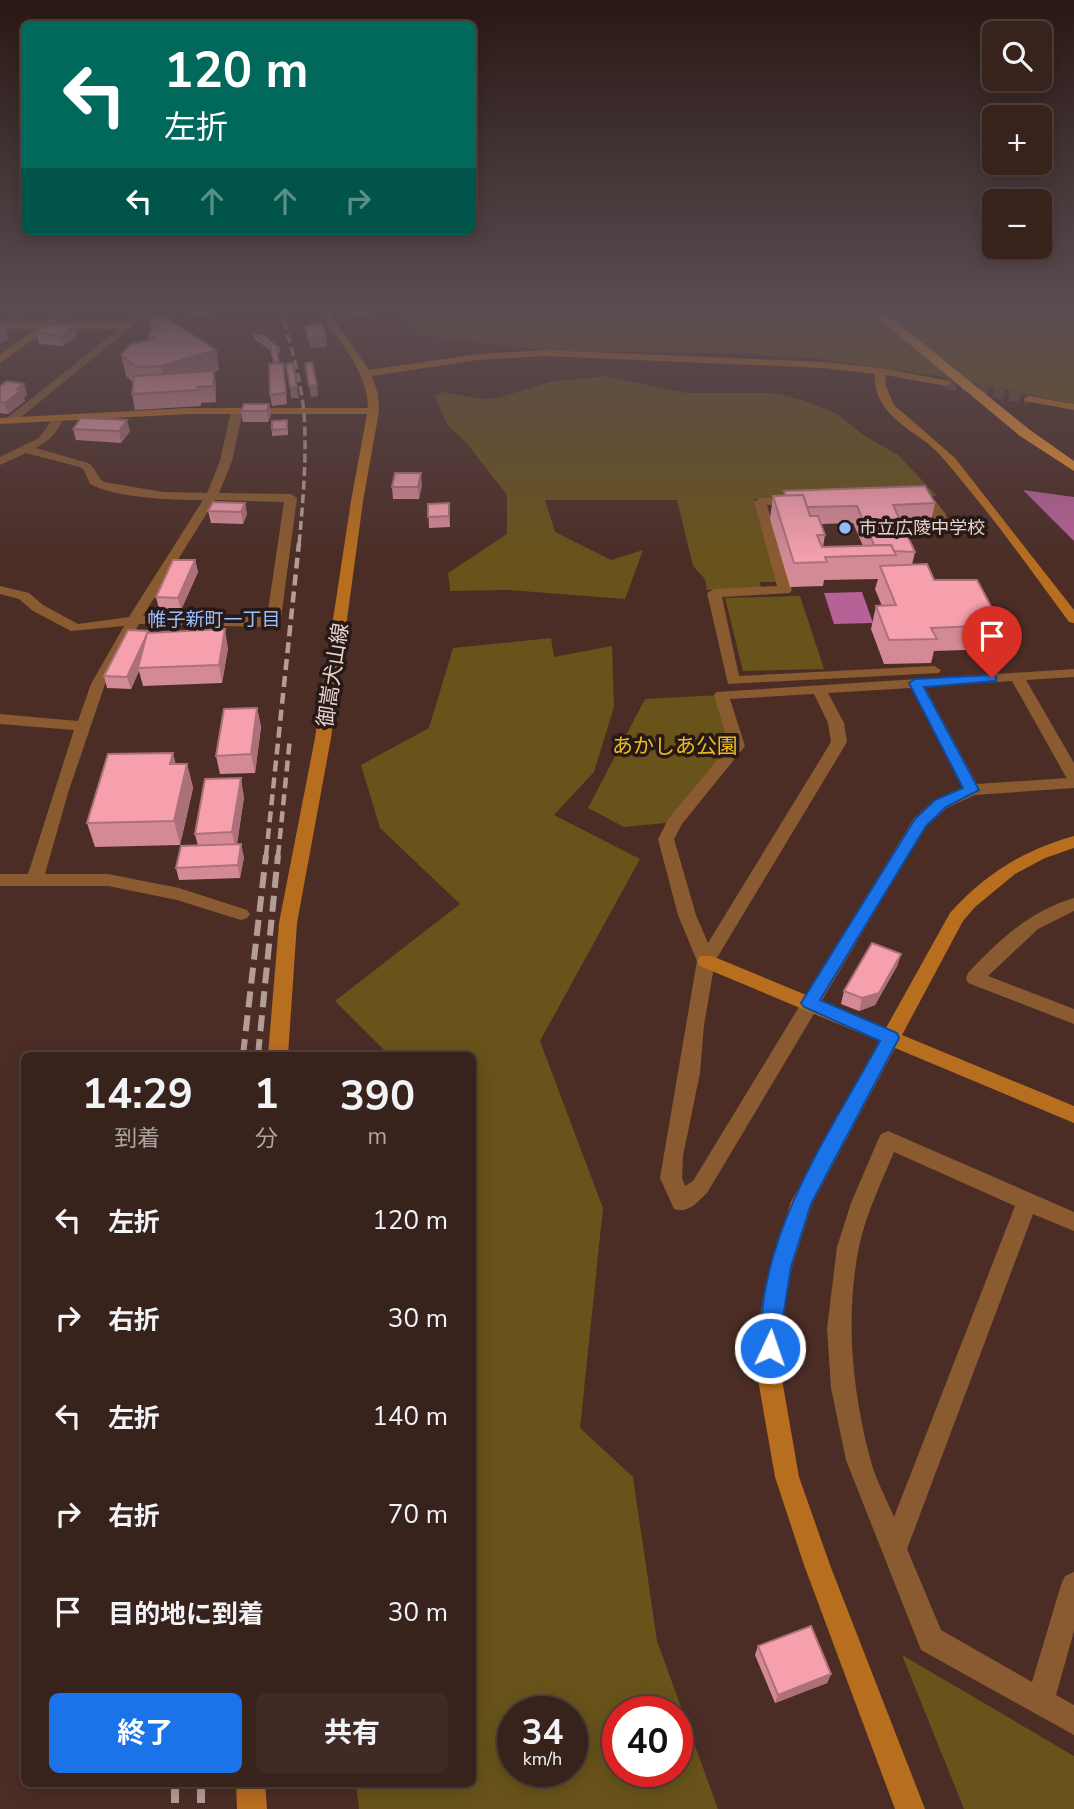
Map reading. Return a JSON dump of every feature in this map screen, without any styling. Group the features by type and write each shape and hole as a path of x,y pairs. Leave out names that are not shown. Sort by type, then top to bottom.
{"highway":[{"path":"977,392 1074,467"},
{"path":"996,392 1074,451"}],"street":[{"path":"6,420 42,392"},
{"name":"御嵩犬山線","path":"278,1052 288,923 323,738 357,501 373,411 372,392"},
{"path":"882,392 896,414 944,452 1023,550 1074,619"},
{"path":"1029,399 1074,407"},
{"path":"6,420 237,411 373,411"},
{"path":"35,878 82,726 98,684 134,620 212,495 226,461 237,411"},
{"path":"0,461 43,440 59,418"},
{"path":"0,590 24,596 38,608 76,628 134,620 270,623 274,618 291,498 163,496 102,485 94,481 85,465 26,449"},
{"path":"900,500 928,500 939,513 944,527"},
{"path":"816,501 760,502 785,590 714,593 733,681 934,670"},
{"path":"1074,673 720,695 737,746 675,822 666,839 687,915 706,961 1074,1115"},
{"path":"1017,677 1074,777"},
{"path":"915,683 972,790"},
{"path":"819,690 836,723 839,742 706,961 694,1026 690,1073 673,1156 671,1178 682,1202 701,1187 920,822 941,804 972,790 1074,783"},
{"path":"2,722 82,726"},
{"path":"910,1809 817,1565 787,1477 768,1368 772,1309 781,1267 802,1202 956,917 993,878 1024,859 1074,842"},
{"path":"0,880 107,880 143,885 241,914"},
{"path":"1074,904 1053,910 1022,930 975,978 1074,1017"},
{"path":"1074,1222 888,1140 862,1203 848,1247 839,1329 843,1388 858,1460 931,1640 1074,1721"},
{"path":"894,1550 1027,1201"},
{"path":"1040,1701 1074,1585"},
{"path":"250,1787 252,1809"}],"green space":[{"path":"446,392 481,399 498,398 516,392 774,393 836,413 863,435 898,455 937,496 754,499 776,582 760,582 761,588 707,590 705,579 693,566 677,500 545,500 555,532 611,560 643,550 625,599 507,590 450,591 448,573 507,534 507,495 465,441 448,426 434,396"},
{"path":"1018,392 1074,392 1074,404"},
{"path":"800,596 824,669 743,671 725,598"},
{"path":"551,638 554,657 612,646 614,707 594,772 554,815 640,859 540,1041 603,1208 580,1428 633,1477 657,1641 677,1696 602,1696 602,1787 693,1787 693,1740 718,1809 359,1809 356,1787 476,1787 476,1052 386,1052 335,1001 460,904 380,828 361,765 429,728 453,648"},
{"name":"あかしあ公園","path":"721,695 737,746 675,822 624,827 588,808 645,699"},
{"path":"902,1655 1074,1756 1074,1809 964,1809"}],"shaded area":[{"path":"1023,490 1074,497 1074,541"},
{"path":"862,592 873,623 834,624 824,593"}],"building":[{"path":"0,392 19,392 5,403 0,402"},
{"path":"244,404 269,404 267,411 241,411"},
{"path":"81,418 127,420 119,431 73,429"},
{"path":"287,420 287,429 272,430 272,421"},
{"path":"395,473 421,473 418,487 392,487"},
{"path":"925,486 935,503 893,505 915,552 894,551 891,545 874,545 857,506 807,507 803,495 786,496 784,491"},
{"path":"803,495 810,516 818,516 825,535 817,535 822,547 891,545 896,555 825,557 827,562 794,563 773,496"},
{"path":"213,502 245,503 241,512 208,511"},
{"path":"449,503 449,516 428,517 428,504"},
{"path":"173,560 195,560 178,598 156,597"},
{"path":"927,564 934,580 977,580 1001,625 931,628 937,639 889,640 876,606 896,605 880,566"},
{"path":"225,629 219,665 138,668 147,633"},
{"path":"128,630 149,631 127,677 104,676"},
{"path":"257,708 251,754 216,756 224,709"},
{"path":"173,753 170,764 187,764 174,821 87,823 108,754"},
{"path":"241,778 232,832 195,834 205,779"},
{"path":"241,844 238,865 176,868 181,846"},
{"path":"872,943 901,954 879,993 862,998 844,991"},
{"path":"811,1626 831,1674 778,1695 758,1646"}],"tunnel":[{"path":"995,392 1029,399"}],"railway":[{"path":"299,545 305,463 301,392"},
{"path":"266,856 299,543"},
{"path":"278,856 290,738"},
{"path":"243,1052 266,855"},
{"path":"258,1052 278,855"},
{"path":"175,1787 175,1809"},
{"path":"201,1787 201,1809"}],"place":[{"name":"市立広陵中学校","path":"845,528"}],"district":[{"name":"帷子新町一丁目","path":"214,620"}],"route":[{"path":"770,1348 772,1309 781,1267 802,1202 890,1038 810,1003 920,822 941,804 972,790 915,683 992,678"}]}
